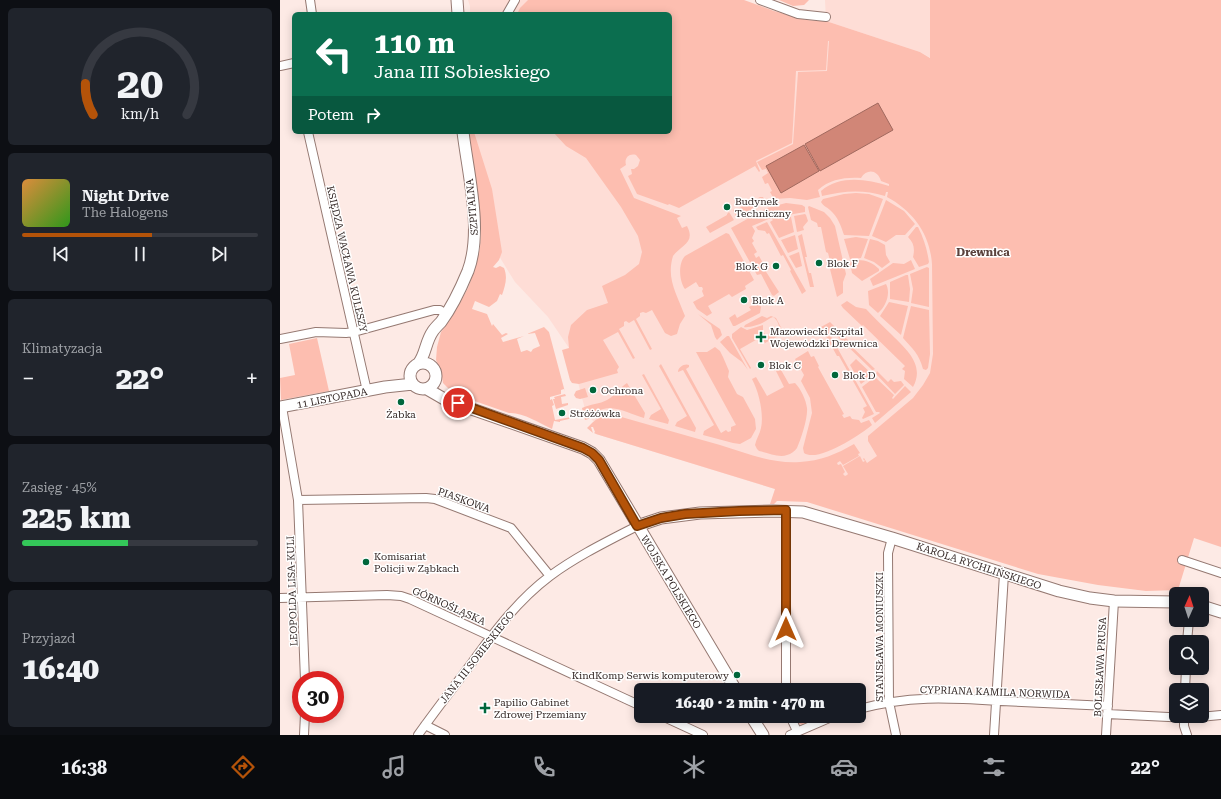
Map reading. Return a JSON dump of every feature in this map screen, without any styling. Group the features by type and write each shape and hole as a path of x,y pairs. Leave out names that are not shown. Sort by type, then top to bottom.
{"street":[{"path":"310,0 312,12"},
{"path":"458,0 458,12"},
{"path":"508,12 515,0"},
{"path":"760,0 798,14 826,17"},
{"path":"280,66 292,65"},
{"name":"KSIĘDZA WACŁAWA KULESZY","path":"308,134 367,391"},
{"name":"SZPITALNA","path":"443,318 463,283 468,270 474,242 474,216 463,134"},
{"path":"280,339 316,332 354,332 434,310 440,310 443,318 435,334 430,356 431,367 435,373 431,385 419,389 411,380 412,370 423,359 429,338 443,318"},
{"path":"418,364 424,364 431,367"},
{"name":"11 LISTOPADA","path":"281,407 385,388 411,380"},
{"name":"WOJSKA POLSKIEGO","path":"431,385 446,400 572,444 592,453 599,460 732,683"},
{"name":"LEOPOLDA LISA-KULI","path":"281,407 298,500 305,671"},
{"name":"PIASKOWA","path":"298,500 435,499 511,528 550,576"},
{"path":"786,510 786,683"},
{"name":"JANA III SOBIESKIEGO","path":"418,735 491,636 512,611 550,576 606,541 637,526 661,518 685,514 786,510"},
{"name":"KAROLA RYCHLIŃSKIEGO","path":"786,510 812,514 1059,591 1090,598 1114,601 1169,602"},
{"name":"STANISŁAWA MONIUSZKI","path":"892,538 888,553 889,702 896,735"},
{"path":"1182,560 1221,573"},
{"path":"994,735 1004,574"},
{"name":"GÓRNOŚLĄSKA","path":"280,598 378,595 401,596 634,703"},
{"name":"BOLESŁAWA PRUSA","path":"1106,735 1114,601"},
{"path":"1209,608 1221,612"},
{"name":"CYPRIANA KAMILA NORWIDA","path":"866,707 889,702 925,698 996,701 1169,716"},
{"name":"CYPRIANA KAMILA NORWIDA","path":"1209,716 1221,715"},
{"path":"304,735 305,723"},
{"path":"677,723 703,735"},
{"path":"755,723 763,735"},
{"path":"791,723 793,733 817,723"},
{"path":"1184,723 1187,735"},
{"path":"425,725 445,735"}],"shaded area":[{"path":"468,0 709,0 932,70 937,539 596,434 595,423 586,413 569,348 548,317 515,282 483,230 469,134 672,134 672,12 470,12"},
{"path":"528,0 744,0 774,11 807,20 826,21 920,52 930,58 930,0 1221,0 1221,547 1194,538 1179,587 1169,587 1169,590 1146,591 1098,585 1038,574 807,502 777,501 774,504 770,504 775,489 596,434 594,433 593,427 591,427 593,433 587,428 595,420 607,414 611,414 769,460 790,462 821,459 835,454 854,444 860,453 858,454 859,456 843,465 840,461 837,463 838,465 841,464 845,472 843,474 845,476 847,475 848,474 843,466 860,456 863,462 865,461 863,459 864,458 867,463 877,456 868,441 868,436 913,398 930,373 933,354 931,253 924,233 918,224 905,209 887,197 888,192 886,192 885,196 869,192 853,192 822,196 821,191 836,182 862,180 889,186 889,184 881,181 880,177 875,173 866,173 861,178 844,178 833,181 818,190 820,197 807,200 790,198 774,199 770,192 772,191 768,183 765,184 762,177 768,173 766,169 762,170 757,162 793,144 798,72 827,71 828,41 826,70 796,71 792,143 756,161 760,171 759,172 755,166 679,208 637,194 628,176 632,174 631,169 638,166 640,160 636,155 631,155 628,157 626,160 626,165 620,169 634,198 681,216 677,218 682,228 687,226 690,236 689,240 673,256 671,264 673,286 685,316 680,324 677,334 671,336 665,333 652,310 646,313 640,313 640,316 636,319 652,349 650,350 634,320 629,323 626,321 624,322 624,326 619,329 635,358 633,359 618,332 603,340 619,367 617,370 618,373 579,384 572,383 562,350 569,348 568,337 571,325 587,310 608,303 602,286 625,275 639,264 642,252 638,236 621,207 586,158 566,146 555,134 672,134 672,12 518,12"},
{"path":"779,0 809,0 804,5 793,6"},
{"path":"825,0 930,0 931,58 920,52 826,21"},
{"path":"878,103 893,130 820,171 805,144"},
{"path":"469,134 475,134 492,189 502,252 499,260 493,267 496,268 500,266 504,268 506,279 502,295 500,294 497,301 489,307 475,301 472,309 487,314 492,326 493,324 502,335 506,333 508,334 501,338 503,342 524,336 517,339 521,352 527,350 531,352 533,349 540,346 535,333 527,334 544,327 549,332 565,392 564,389 561,390 561,394 550,397 550,400 552,399 554,405 552,406 555,420 571,417 560,422 554,421 552,429 520,414 509,413 466,398 449,389 443,383 441,371 436,360 437,347 441,332 453,315 468,288 476,266 480,247 481,229"},
{"path":"804,145 819,171 781,193 766,166"},
{"path":"856,193 869,194 883,199 869,236 844,235 835,216 821,202 823,199"},
{"path":"760,197 763,197 764,199 762,204 737,218 733,210 736,210"},
{"path":"886,200 904,211 915,224 905,235 896,235 886,242 872,236"},
{"path":"786,203 802,205 805,207 805,212 788,215 788,217 791,217 794,232 779,238 770,222 773,220 771,218 752,226 755,231 752,238 754,241 752,243 757,252 754,254 756,258 759,256 764,265 763,267 779,292 774,296 772,295 761,274 757,275 731,228 767,208"},
{"path":"809,206 824,212 835,226 846,274 843,282 843,293 837,297 830,269 832,268 828,253 826,252 821,227 818,227 817,223 811,220"},
{"path":"729,212 734,220 710,233 706,227 727,215"},
{"path":"805,214 808,221 803,227 804,230 797,232 794,216"},
{"path":"767,222 806,291 802,294 783,255 781,256 769,233 767,234 765,231 758,230 756,227"},
{"path":"916,227 918,227 924,240 929,262 928,264 919,267 913,257 914,246 908,237"},
{"path":"726,233 729,234 754,280 745,286 746,289 732,297 729,294 708,306 712,313 707,316 697,309 693,302 704,296 702,287 699,287 696,282 685,289 681,281 680,267 685,256"},
{"path":"802,234 807,257 805,257 814,287 810,287 798,236"},
{"path":"795,235 798,249 788,253 781,240"},
{"path":"856,237 868,239 861,258 850,259 844,239"},
{"path":"870,239 885,245 886,255 890,262 882,268 874,262 864,258"},
{"path":"799,252 802,266 796,268 789,256"},
{"path":"911,260 915,269 873,286 870,279 893,263 904,264"},
{"path":"851,261 867,261 879,269 879,271 862,281 852,273 850,263"},
{"path":"927,267 929,268 929,307 911,303 913,289 910,274"},
{"path":"908,275 910,289 909,302 890,299 890,282"},
{"path":"886,284 888,291 887,300 878,313 869,305 868,291"},
{"path":"847,301 856,307 866,309 913,358 917,372 913,387 904,379 905,371 902,369 905,366 863,325 862,326 843,308 841,305"},
{"path":"758,302 761,307 760,313 733,326 729,318 735,314 737,318 751,310 749,307"},
{"path":"889,302 908,306 901,335 880,316"},
{"path":"911,306 929,310 930,354 928,368 926,370 923,369 918,356 903,338"},
{"path":"698,314 720,329 722,335 717,340 711,325"},
{"path":"762,316 767,318 771,316 776,318 784,333 765,343 761,337 740,349 751,368 750,369 732,338 732,334 741,327 747,330 763,325 763,332 767,336 772,335 779,330 778,323 773,317 757,325 744,327"},
{"path":"830,322 836,328 832,331 828,331 874,414 863,419 862,418 865,412 863,408 867,406 821,327"},
{"path":"838,331 848,340 847,342 875,369 872,370 835,334"},
{"path":"729,336 748,370 742,362 730,353 720,342"},
{"path":"317,338 329,391 281,400 280,378 295,375 289,344"},
{"path":"715,347 720,351 723,357 729,371 728,377 737,394 743,397 755,419 756,429 751,438 740,444 703,435 704,431 714,425 683,370 678,372 682,366 689,365 686,369 721,433 726,430 728,432 731,431 731,427 736,425 696,352 707,352"},
{"path":"808,351 811,357 814,356 819,366 818,367 844,414 842,415 844,418 850,416 852,419 859,420 861,423 869,420 872,425 849,441 829,451 810,455 804,453 803,448 812,413 810,398 801,381 804,375 795,359"},
{"path":"856,359 873,375 861,384 850,365"},
{"path":"776,361 789,384 795,383 799,388 807,408 805,423 797,448 788,455 784,456 777,456 759,451 755,445 762,422 762,416 759,397 752,379 756,377 767,396 784,387 772,363"},
{"path":"661,364 696,428 695,432 675,426 677,422 687,416 659,366"},
{"path":"877,371 888,382 891,379 894,382 901,381 904,385 895,394 876,374"},
{"path":"644,374 669,420 668,424 649,419 651,415 661,409 642,375"},
{"path":"875,377 894,395 892,398 893,399 905,386 911,392 875,423 872,418 880,413 876,412 862,387"},
{"path":"627,383 645,413 644,418 622,410 605,408 585,420 582,408 607,400"},
{"path":"585,388 588,397 580,399 576,398 574,395 576,391"},
{"path":"565,394 566,396 561,397 562,404 568,403 568,405 556,409 553,399 555,399 554,397"}],"place":[{"name":"Budynek Techniczny","path":"727,207"},
{"name":"Blok F","path":"819,263"},
{"name":"Blok G","path":"776,266"},
{"name":"Blok A","path":"744,300"},
{"name":"Mazowiecki Szpital Wojewódzki Drewnica","path":"761,337"},
{"name":"Blok C","path":"761,365"},
{"name":"Blok D","path":"835,375"},
{"name":"Ochrona","path":"593,390"},
{"name":"Żabka","path":"401,402"},
{"name":"Stróżówka","path":"562,413"},
{"name":"Komisariat Policji w Ząbkach","path":"366,562"},
{"name":"KindKomp Serwis komputerowy","path":"737,675"},
{"name":"Papilio Gabinet Zdrowej Przemiany","path":"485,708"}],"district":[{"name":"Drewnica","path":"983,252"}],"route":[{"path":"458,403 583,448 592,453 599,460 637,526 661,518 685,514 786,510 786,629"}]}
